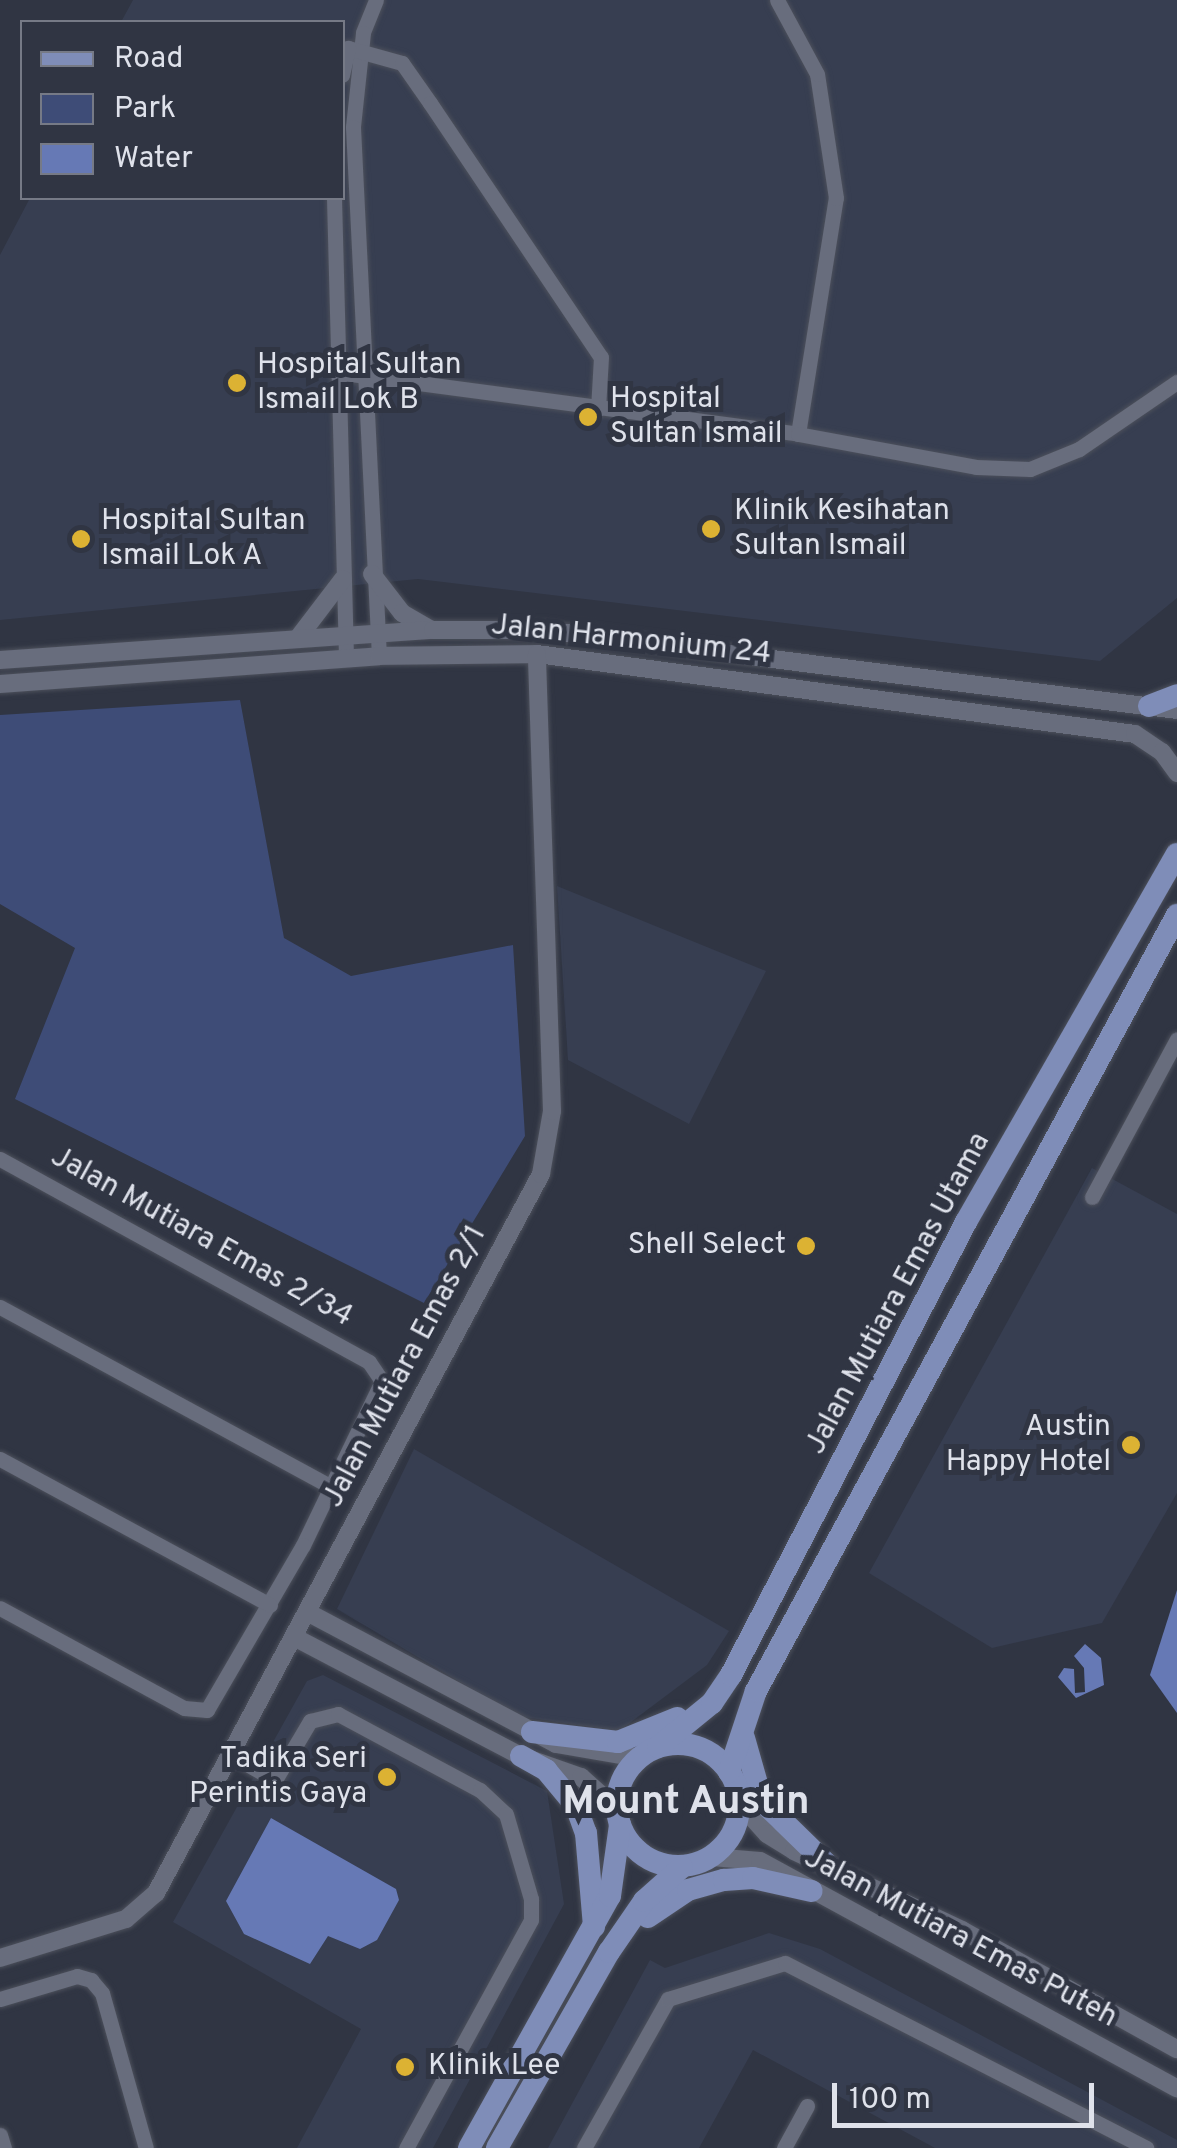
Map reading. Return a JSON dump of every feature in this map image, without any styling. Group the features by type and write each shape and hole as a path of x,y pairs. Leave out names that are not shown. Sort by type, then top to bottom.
{"main road":[{"path":"1149,706 1177,695"},
{"name":"Jalan Mutiara Emas Utama","path":"649,1752 712,1703 731,1675 966,1222 1177,854"},
{"name":"Jalan Mutiara Emas Utama","path":"729,1772 756,1690 1177,915"},
{"path":"532,1732 618,1742 644,1736 668,1725 731,1675"},
{"path":"756,1690 744,1742 762,1801 832,1869"},
{"path":"468,2148 610,1896 618,1790 649,1752 706,1750 729,1772 739,1803 733,1834 712,1857 682,1867 644,1900 497,2148"},
{"path":"522,1756 546,1770 576,1806 586,1833 594,1926"},
{"path":"618,1817 651,1860 682,1867"},
{"path":"617,1944 668,1899 702,1885 753,1878 812,1891"}],"street":[{"path":"345,70 376,0"},
{"path":"778,0 811,57 833,156 836,198 798,434"},
{"path":"356,51 353,127 379,656"},
{"path":"356,51 402,62 596,348 604,377 598,409"},
{"path":"334,200 346,659"},
{"path":"336,372 798,434 976,467 1030,468 1079,449 1177,382"},
{"path":"372,574 402,613 432,630"},
{"path":"298,638 343,579"},
{"name":"Jalan Harmonium 24","path":"0,660 432,630 622,638 1177,710"},
{"name":"Jalan Harmonium 24","path":"0,684 379,656 537,654 1135,734 1162,752 1177,773"},
{"name":"Jalan Mutiara Emas 2/1","path":"0,1958 108,1925 148,1904 540,1174 548,1144 537,654"},
{"path":"1092,1198 1177,1039"},
{"name":"Jalan Mutiara Emas 2/34","path":"0,1159 375,1366 380,1396 332,1488"},
{"path":"0,1307 332,1488 219,1699 199,1712 0,1608"},
{"path":"0,1459 270,1605"},
{"path":"307,1612 556,1744 649,1752"},
{"path":"294,1637 522,1756 594,1784 618,1817"},
{"path":"231,1755 275,1780 310,1721 338,1714 480,1790 506,1814 531,1899 530,1920 406,2148"},
{"name":"Jalan Mutiara Emas Puteh","path":"739,1803 766,1834 962,1930 1177,2048"},
{"name":"Jalan Mutiara Emas Puteh","path":"712,1857 760,1861 1177,2088"},
{"path":"584,2148 668,1999 771,1964 799,1966 1146,2148"},
{"path":"0,1999 78,1976 91,1980 102,1993 146,2148"},
{"path":"1140,2068 1156,2037"},
{"path":"784,2148 807,2106"},
{"path":"0,2135 4,2148"}],"shaded area":[{"name":"Hospital Sultan Ismail","path":"133,0 1177,0 1177,598 1100,661 418,579 0,620 0,255 29,200 345,200 345,20 122,20"},
{"path":"557,886 766,971 689,1124 568,1060"},
{"path":"1092,1168 1177,1214 1177,1493 1102,1623 992,1648 869,1573"},
{"path":"414,1449 729,1631 707,1665 619,1731 517,1716 337,1609"},
{"path":"323,1675 547,1791 564,1904 433,2148 297,2148 361,2029 173,1922 307,1681"},
{"path":"769,1933 820,1949 1177,2140 1177,2148 935,2148 753,2050 699,2148 548,2148 650,1960 665,1968"}],"green space":[{"path":"240,700 284,938 351,976 513,945 525,1136 424,1303 15,1099 75,948 0,904 0,715"}],"water":[{"path":"1177,1590 1177,1713 1150,1675"},
{"path":"1085,1644 1101,1658 1104,1685 1076,1698 1058,1677 1064,1668 1074,1669 1075,1693 1085,1692 1084,1668 1074,1656"},
{"path":"271,1818 396,1889 399,1900 377,1940 360,1949 328,1936 310,1964 244,1934 226,1901"}],"place":[{"name":"Hospital Sultan Ismail Lok B","path":"237,383"},
{"name":"Hospital Sultan Ismail","path":"588,417"},
{"name":"Klinik Kesihatan Sultan Ismail","path":"711,529"},
{"name":"Hospital Sultan Ismail Lok A","path":"81,539"},
{"name":"Shell Select","path":"806,1246"},
{"name":"Austin Happy Hotel","path":"1131,1445"},
{"name":"Tadika Seri Perintis Gaya","path":"387,1777"},
{"name":"Klinik Lee","path":"405,2067"}],"district":[{"name":"Mount Austin","path":"686,1803"}]}
